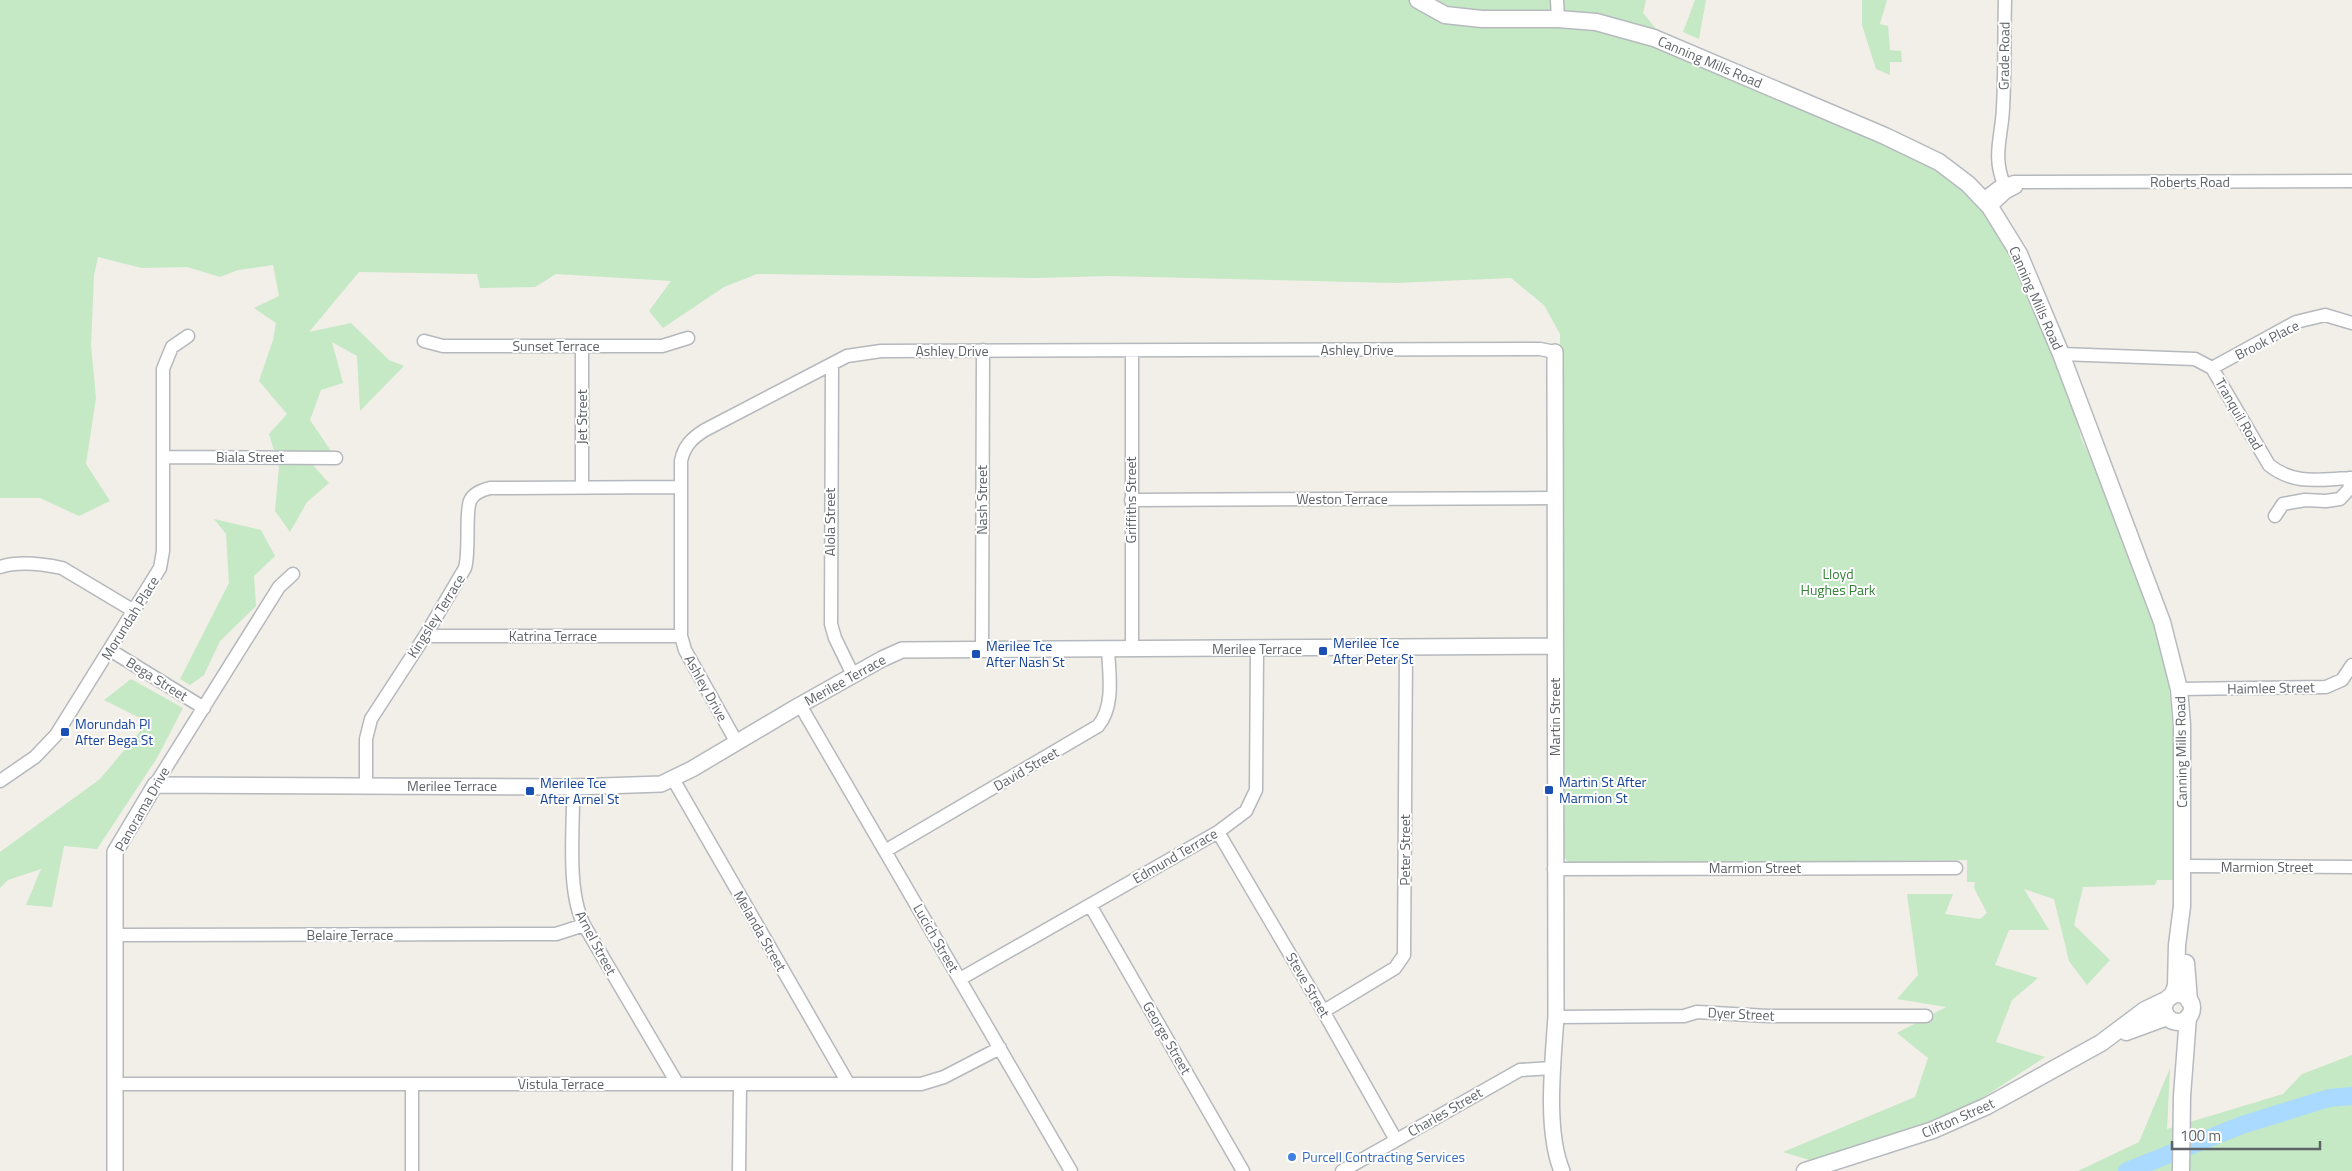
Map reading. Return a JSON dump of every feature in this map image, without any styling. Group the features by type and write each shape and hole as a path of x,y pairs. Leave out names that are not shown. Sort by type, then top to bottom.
{"main road":[{"name":"Canning Mills Road","path":"1418,0 1444,15 1482,19 1558,19 1596,22 1626,29 1680,48 1885,136 1939,162 1968,184 1986,203 2019,254 2061,354 2162,622 2180,689 2182,906 2176,945 2176,986 2170,998"},
{"name":"Canning Mills Road","path":"2182,906 2185,924 2189,1009 2182,1102"},
{"path":"2169,1018 2179,1022 2189,1009 2182,995 2170,998 2164,1007 2178,1042 2182,1102 2181,1171"},
{"name":"Clifton Street","path":"1805,1171 1933,1130 1987,1106 2101,1043 2145,1010 2170,998"},
{"name":"Clifton Street","path":"2101,1043 2169,1018"}],"street":[{"path":"1557,0 1558,19"},
{"name":"Grade Road","path":"2005,0 2003,111 1999,130 1998,157 1999,169 2015,184"},
{"name":"Roberts Road","path":"2015,184 2352,181"},
{"path":"1986,203 2015,184"},
{"name":"Brook Place","path":"2212,368 2296,322 2325,315 2352,323"},
{"name":"Morundah Place","path":"0,781 46,747 110,650 156,575 162,561 163,369 172,347 188,336"},
{"name":"Sunset Terrace","path":"424,341 443,346 662,346 688,338"},
{"name":"Jet Street","path":"582,346 582,488"},
{"name":"Ashley Drive","path":"736,743 685,650 681,636 681,461 684,449 691,440 704,430 847,356 881,351 983,350 1540,349 1555,352"},
{"name":"Nash Street","path":"982,649 983,350"},
{"name":"Griffiths Street","path":"1132,351 1132,649"},
{"name":"Martin Street","path":"1555,352 1553,498 1556,1017 1553,1068 1553,1133 1562,1171"},
{"name":"Tranquil Road","path":"2061,354 2195,359 2212,368 2269,465 2278,472 2299,480 2351,478"},
{"name":"Alola Street","path":"832,365 831,624 835,638 853,675"},
{"name":"Biala Street","path":"164,457 336,458"},
{"path":"2275,516 2283,504 2305,500 2326,501 2340,499 2350,488 2351,478"},
{"name":"Kingsley Terrace","path":"366,786 368,725 425,636 465,568 472,497 490,488 681,487"},
{"name":"Weston Terrace","path":"1131,500 1553,498"},
{"path":"0,567 9,564 50,565 62,568 134,611"},
{"name":"Panorama Drive","path":"115,1171 115,852 279,587 293,574"},
{"name":"Katrina Terrace","path":"425,636 681,636"},
{"name":"Merilee Terrace","path":"155,785 573,786 655,784 673,779 853,675 902,650 1555,646"},
{"name":"Peter Street","path":"1324,1011 1395,968 1404,955 1406,647"},
{"name":"Edmund Terrace","path":"960,979 1218,832 1246,811 1256,790 1257,649"},
{"name":"Bega Street","path":"110,650 204,708"},
{"name":"David Street","path":"886,851 1098,726 1105,716 1108,701 1108,650"},
{"name":"Haimlee Street","path":"2180,689 2326,687 2342,680 2352,665"},
{"name":"Lucich Street","path":"800,705 1072,1171"},
{"name":"Melanda Street","path":"673,779 848,1083"},
{"name":"Arnel Street","path":"573,786 574,887 576,907 584,925 677,1083"},
{"name":"Steve Street","path":"1218,832 1324,1011 1396,1140"},
{"name":"Marmion Street","path":"2182,866 2352,867"},
{"name":"Marmion Street","path":"1554,869 1956,868"},
{"name":"George Street","path":"1090,905 1244,1171"},
{"name":"Belaire Terrace","path":"114,935 556,934 584,925"},
{"name":"Dyer Street","path":"1556,1017 1684,1016 1698,1012 1768,1016 1926,1016"},
{"name":"Vistula Terrace","path":"114,1084 921,1084 944,1077 1000,1048"},
{"name":"Charles Street","path":"1342,1171 1520,1070 1553,1068"},
{"path":"412,1084 412,1171"},
{"path":"739,1171 740,1084"}],"green space":[{"name":"Lloyd Hughes Park","path":"0,0 1646,0 1643,13 1675,52 1928,162 1967,194 1988,219 2014,263 2036,313 2077,421 2081,438 2093,464 2160,642 2168,676 2173,731 2173,880 2157,880 2155,885 2083,887 2074,925 2110,960 2087,985 2069,961 2054,899 2024,889 2049,930 2009,930 1995,965 2038,978 2012,1000 1996,1042 2045,1057 1973,1104 1826,1165 1783,1152 1915,1097 1928,1058 1897,1033 1946,1007 1897,999 1918,975 1907,894 1953,894 1945,914 1980,919 1987,913 1974,888 1975,882 1967,882 1967,860 1573,864 1568,862 1561,854 1560,334 1544,305 1511,278 1395,283 1109,276 1037,278 757,274 724,287 663,328 649,311 671,281 556,274 535,287 480,288 477,274 359,272 309,332 351,323 389,360 404,366 360,411 357,356 332,342 343,383 321,390 310,420 331,451 302,453 329,483 307,502 290,532 275,511 279,467 269,434 287,414 259,381 273,340 276,323 254,308 279,296 273,265 238,270 220,277 187,267 142,268 98,257 94,275 91,345 96,398 86,464 110,501 79,516 40,498 0,498"},
{"path":"1695,0 1706,0 1699,39 1683,32"},
{"path":"1862,0 1887,0 1880,24 1888,26 1890,50 1901,51 1902,62 1890,62 1890,75 1876,69 1862,25"},
{"path":"214,519 261,530 275,556 254,576 256,606 220,641 204,675 190,685 180,679 229,583 226,534"},
{"path":"131,679 183,708 157,758 97,849 64,846 52,907 26,905 41,869 8,880 0,888 0,852 100,779 148,722 104,700"},
{"path":"2352,1055 2352,1171 2078,1171 2139,1142 2170,1068 2167,1129 2283,1094 2302,1074"}],"waterway":[{"path":"2127,1171 2242,1125 2329,1098 2352,1096"}],"place":[{"name":"Merilee Tce After Peter St","path":"1323,651"},
{"name":"Merilee Tce After Nash St","path":"976,654"},
{"name":"Morundah Pl After Bega St","path":"65,732"},
{"name":"Martin St After Marmion St","path":"1549,790"},
{"name":"Merilee Tce After Arnel St","path":"530,791"},
{"name":"Purcell Contracting Services","path":"1292,1157"}]}
